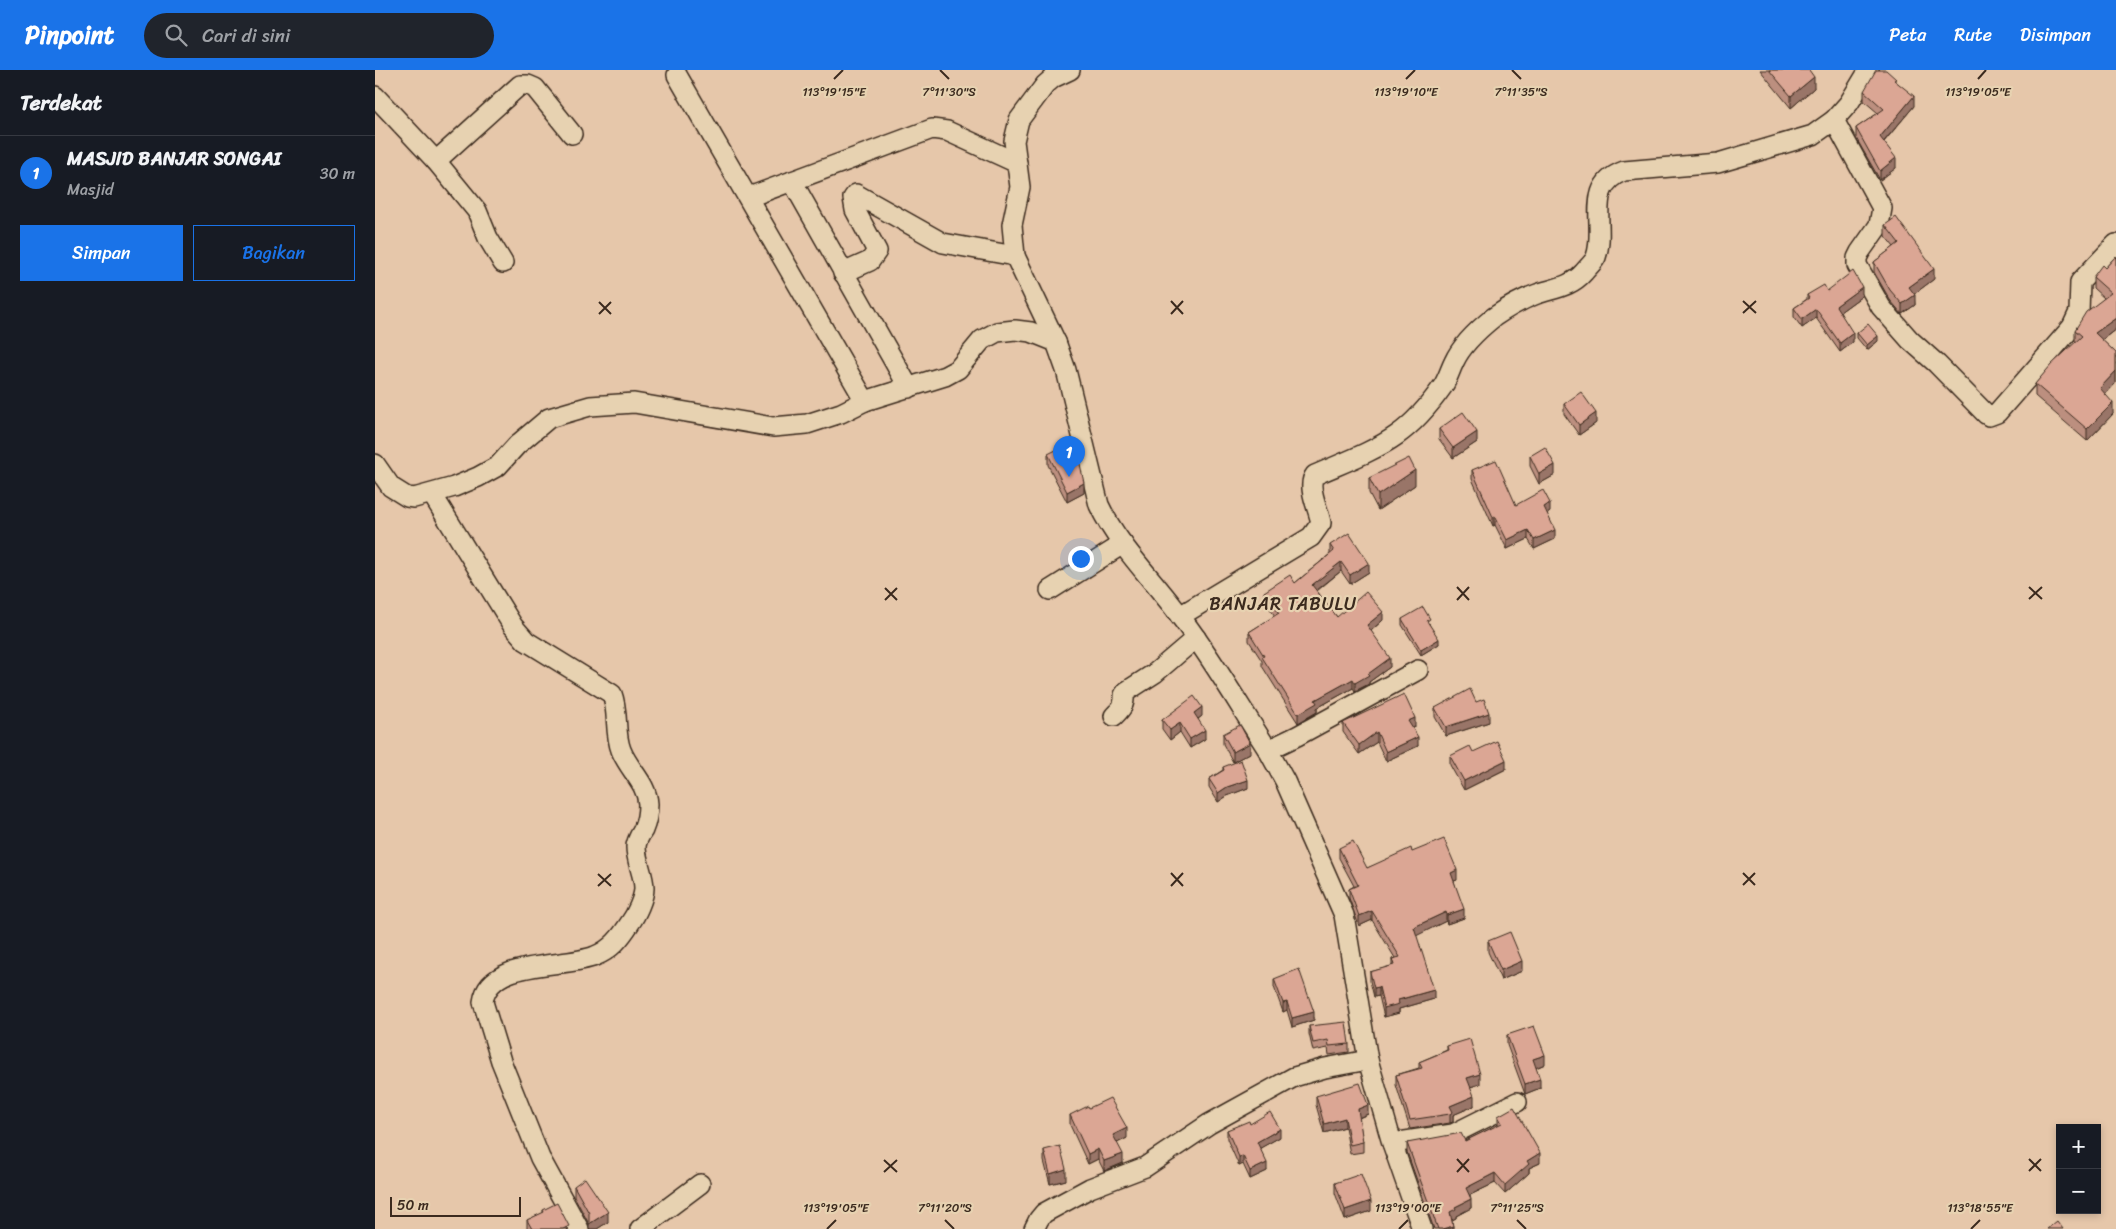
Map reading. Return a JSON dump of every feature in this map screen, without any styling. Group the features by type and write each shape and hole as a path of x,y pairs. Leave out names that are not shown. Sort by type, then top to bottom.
{"street":[{"path":"1071,70 1053,78 1045,85 1019,120 1014,141 1020,188 1012,224 1015,256 1056,342 1066,370 1099,505 1106,520 1216,666 1268,750 1285,781 1344,915 1368,1060 1392,1143 1422,1229"},
{"path":"1180,616 1311,537 1321,524 1312,486 1312,479 1315,475 1398,434 1432,400 1444,384 1454,361 1478,330 1495,316 1519,302 1536,294 1564,287 1577,280 1595,258 1599,236 1599,198 1607,181 1614,174 1624,171 1718,163 1813,135 1834,120 1849,103 1869,70"},
{"path":"677,75 865,401"},
{"path":"436,161 520,85 528,85 535,88 572,134"},
{"path":"375,96 436,161 477,212 488,238 503,263"},
{"path":"1834,120 1882,208 1879,225 1860,252 1857,258 1857,265 1881,307 1904,334 1989,416 1997,413 2014,396 2072,327 2079,312 2080,282 2116,244"},
{"path":"749,197 932,129 947,131 1017,163"},
{"path":"792,181 909,388"},
{"path":"843,273 870,261 877,251 855,210 853,198 856,194 943,243 1015,256"},
{"path":"375,464 387,483 407,498 414,498 432,494 478,478 498,466 517,445 549,418 590,406 634,403 773,427 807,424 841,413 865,401 945,376 958,369 982,340 997,332 1015,330 1031,332 1056,342"},
{"path":"432,494 519,634 526,641 612,694 615,702 617,736 621,750 645,790 648,804 643,828 635,845 644,889 635,917 620,938 609,948 594,957 516,970 503,975 489,985 483,1002 501,1062 540,1158 579,1229"},
{"path":"1051,590 1123,544"},
{"path":"1115,716 1121,709 1124,701 1123,695 1155,673 1196,638"},
{"path":"1268,750 1313,728 1418,670"},
{"path":"1034,1229 1044,1213 1090,1188 1145,1167 1209,1124 1294,1077 1325,1068 1368,1060"},
{"path":"1392,1143 1453,1134 1517,1102"},
{"path":"640,1229 700,1184"}],"building":[{"path":"1769,70 1809,70 1814,77 1791,96"},
{"path":"1876,70 1886,70 1896,79 1894,80 1914,96 1880,137 1896,158 1880,171 1856,128 1884,109 1864,91"},
{"path":"1896,217 1934,269 1909,287 1915,295 1902,304 1890,290 1874,262 1899,243 1885,225"},
{"path":"2116,256 2116,318 2095,333 2116,353 2116,371 2100,388 2113,403 2087,429 2035,384 2051,365 2082,336 2075,330 2086,312 2111,293 2093,277 2102,265 2105,268"},
{"path":"1853,271 1862,287 1836,306 1853,333 1840,343 1816,309 1802,319 1794,308 1809,298 1807,295 1824,285 1827,291"},
{"path":"1868,324 1878,336 1867,345 1857,333"},
{"path":"1581,392 1596,413 1579,425 1564,404"},
{"path":"1463,412 1477,432 1453,448 1439,429"},
{"path":"1070,443 1079,459 1084,483 1067,492 1048,454"},
{"path":"1545,447 1555,465 1539,474 1530,456"},
{"path":"1409,458 1415,470 1378,495 1369,478"},
{"path":"1496,460 1516,505 1543,490 1550,503 1544,507 1555,530 1534,540 1528,530 1507,540 1495,516 1493,517 1472,470"},
{"path":"1349,533 1369,563 1350,575 1341,562 1312,585 1337,617 1366,592 1383,612 1367,625 1390,658 1369,675 1355,683 1353,679 1315,700 1317,703 1298,714 1262,657 1264,656 1249,632 1279,613 1264,592 1290,575 1295,583 1334,551 1330,545"},
{"path":"1423,607 1430,619 1427,621 1439,639 1421,650 1402,619"},
{"path":"1470,689 1476,702 1484,699 1489,713 1446,727 1435,708"},
{"path":"1404,694 1415,718 1408,721 1418,737 1386,752 1377,732 1359,745 1343,723"},
{"path":"1194,696 1202,707 1194,713 1205,730 1190,739 1180,723 1170,730 1162,720"},
{"path":"1240,725 1250,743 1233,752 1223,734"},
{"path":"1497,741 1506,760 1464,781 1450,756 1470,746 1473,752"},
{"path":"1241,760 1248,780 1227,787 1218,793 1209,779 1224,770 1223,767"},
{"path":"1444,839 1457,870 1451,873 1464,909 1447,915 1446,912 1414,927 1434,990 1398,1000 1399,1004 1384,1008 1379,987 1374,988 1370,972 1394,965 1392,959 1400,957 1372,911 1359,916 1349,889 1358,885 1339,848 1353,841 1367,868 1411,848 1412,852"},
{"path":"1510,932 1522,961 1501,970 1488,941"},
{"path":"1299,969 1314,1012 1292,1018 1287,1002 1283,1003 1274,979"},
{"path":"1346,1022 1349,1044 1329,1046 1328,1040 1313,1043 1309,1026"},
{"path":"1534,1026 1545,1055 1533,1059 1540,1079 1525,1084 1507,1035"},
{"path":"1470,1039 1480,1074 1467,1078 1474,1096 1450,1106 1453,1112 1450,1114 1410,1120 1396,1075 1422,1068 1419,1062 1448,1050 1447,1046"},
{"path":"1360,1083 1368,1105 1358,1109 1363,1142 1350,1145 1345,1118 1324,1124 1316,1096"},
{"path":"1110,1098 1127,1128 1113,1135 1123,1154 1104,1161 1098,1149 1088,1154 1070,1115"},
{"path":"1514,1107 1540,1153 1527,1161 1529,1164 1505,1185 1495,1173 1466,1188 1471,1199 1455,1207 1456,1209 1450,1212 1453,1226 1438,1229 1407,1143 1461,1133 1465,1141 1502,1123 1498,1116"},
{"path":"1270,1112 1280,1129 1257,1142 1267,1163 1250,1171 1243,1156 1239,1157 1227,1130 1249,1121 1250,1124"},
{"path":"1060,1146 1066,1169 1050,1174 1044,1150"},
{"path":"1361,1174 1371,1201 1345,1210 1335,1183"},
{"path":"585,1178 608,1212 589,1224 589,1213 574,1186"},
{"path":"557,1203 569,1226 563,1229 532,1229 527,1220"},
{"path":"2057,1221 2063,1229 2047,1229"}],"place":[{"name":"MASJID BANJAR SONGAI","path":"1069,477"}],"district":[{"name":"BANJAR TABULU","path":"1283,604"}]}
